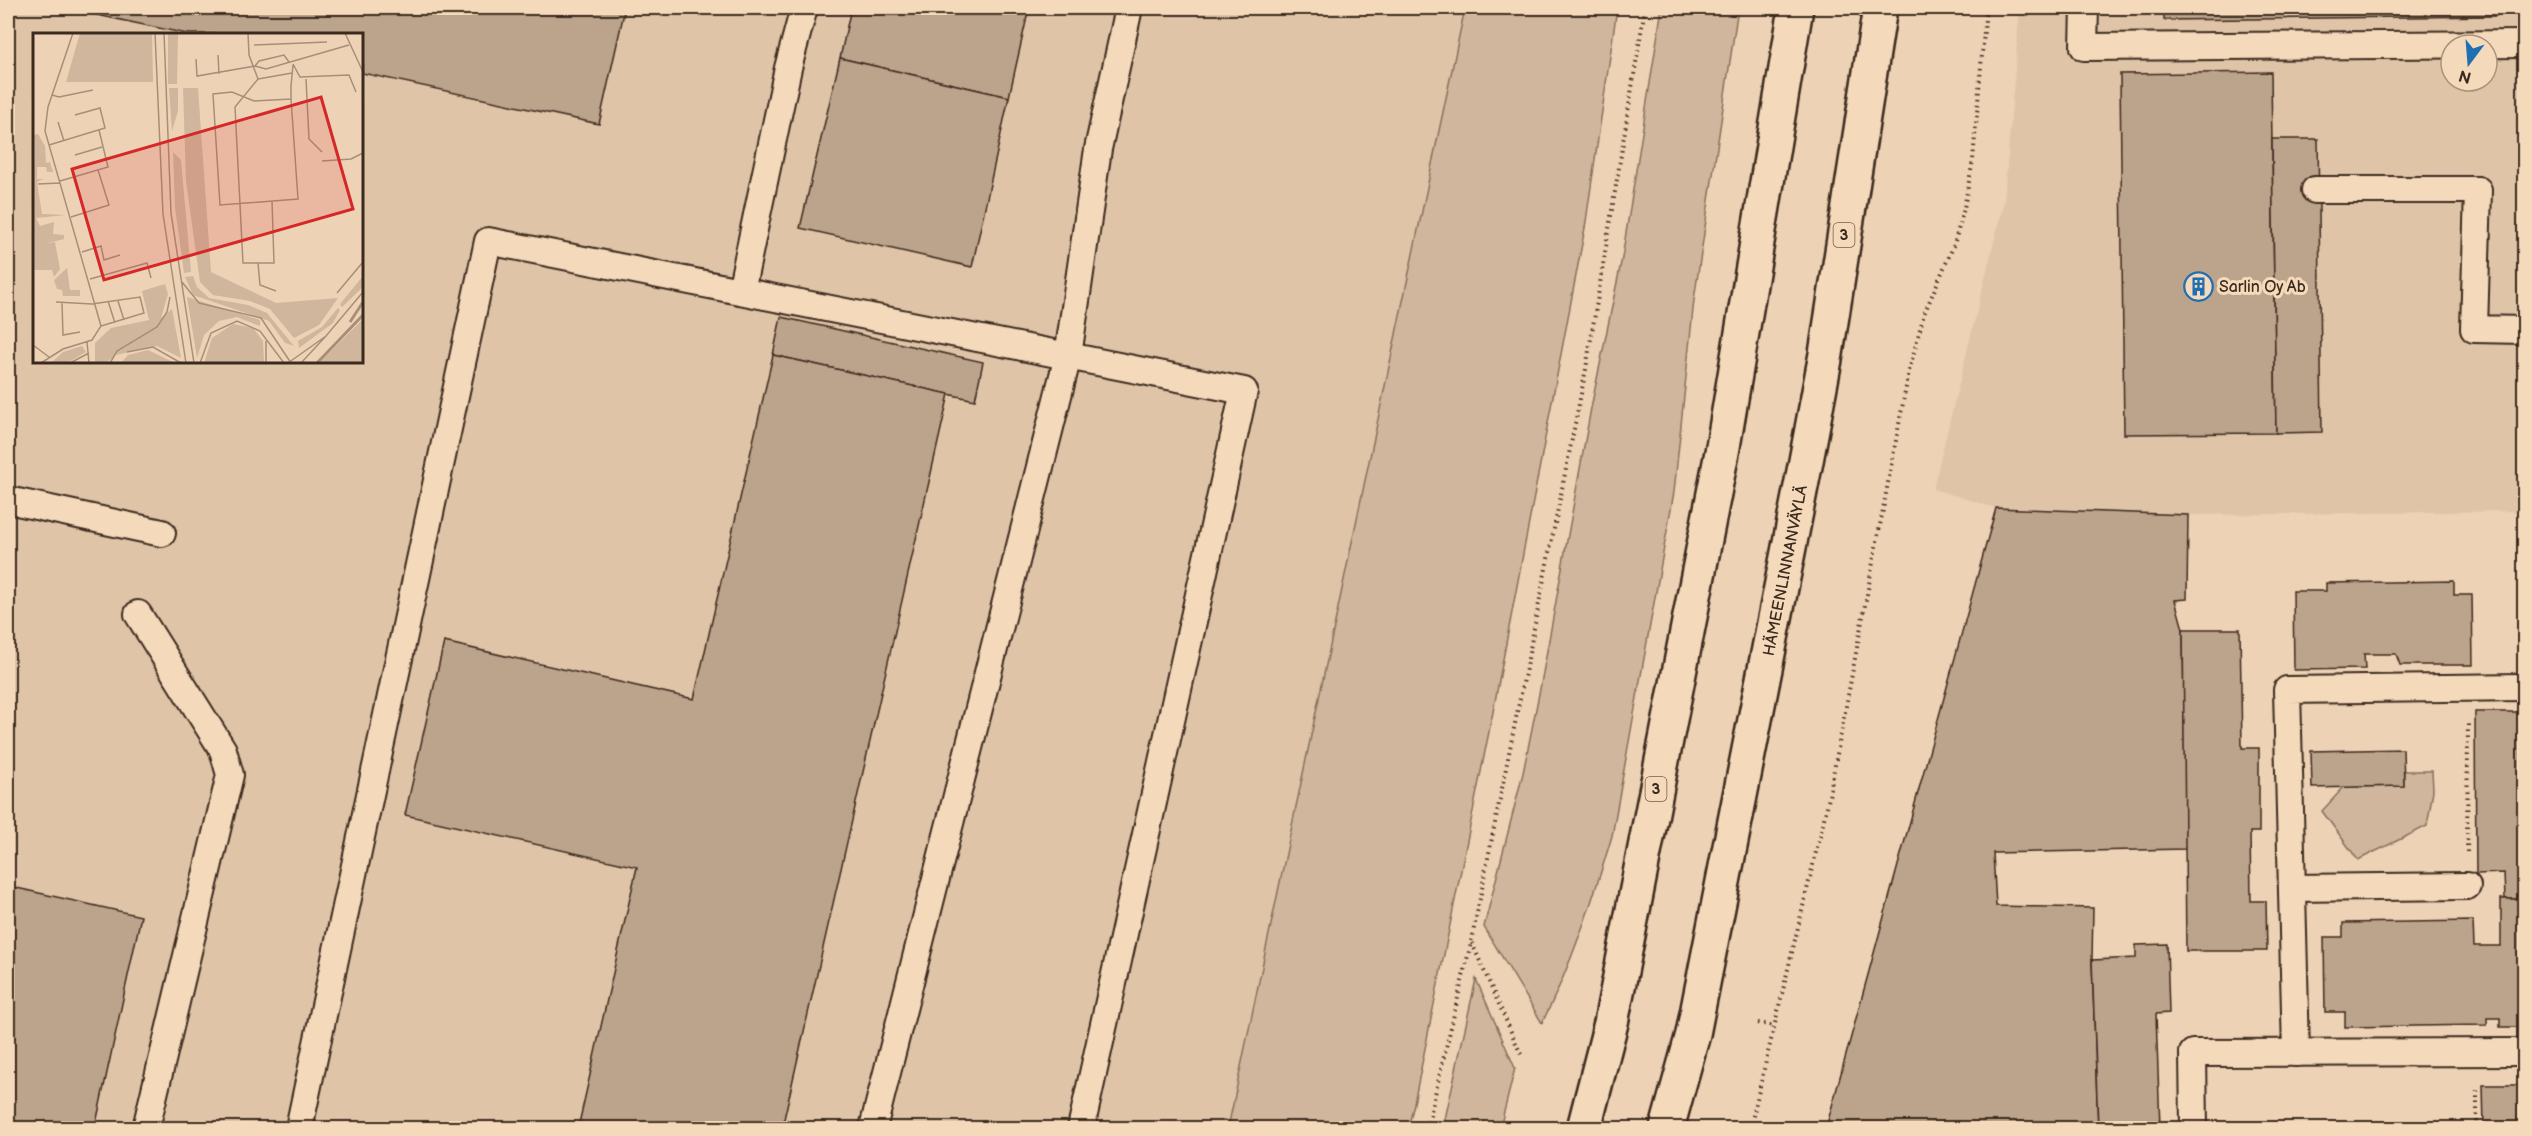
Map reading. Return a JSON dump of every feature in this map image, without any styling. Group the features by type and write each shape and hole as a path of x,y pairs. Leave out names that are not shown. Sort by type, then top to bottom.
{"highway":[{"name":"3","path":"1584,1128 1613,1011 1723,447 1796,8"},
{"name":"HÄMEENLINNANVÄYLÄ","path":"1668,1128 1693,1034 1806,461 1826,354 1880,8"}],"lane":[{"path":"741,291 788,68 804,8"},
{"path":"873,1128 1068,356 1098,149 1129,8"},
{"path":"2085,8 2084,47 2524,44"},
{"path":"2315,190 2478,190 2474,329 2524,330"},
{"path":"299,1128 488,241 1244,391 1081,1128"},
{"path":"8,500 162,533"},
{"path":"138,614 223,750 230,775 146,1128"},
{"path":"2296,1053 2287,690 2524,687"},
{"path":"2292,888 2467,886"},
{"path":"2194,1128 2193,1053 2524,1052"}],"path":[{"path":"1427,1128 1471,943 1586,369 1645,8"},
{"path":"1750,1128 1828,802 1909,371 1924,314 1954,245 1964,208 1973,160 1986,8"},
{"path":"2467,886 2468,688"},
{"path":"1471,943 1522,1057"},
{"path":"1758,1023 1775,1026"}],"shaded area":[{"path":"8,8 1465,8 1228,1128 8,1128"},
{"path":"1465,8 1617,8 1585,228 1493,712 1413,1108 1408,1128 1228,1128"},
{"path":"1662,8 1738,8 1694,300 1674,492 1612,836 1581,931 1542,1023 1484,927 1523,773 1541,684 1591,408 1622,258"},
{"path":"2020,8 2524,8 2524,511 2188,515 1996,508 1933,489 2004,201"},
{"path":"2404,771 2432,771 2433,790 2427,826 2358,860 2322,811 2344,787 2404,786"},
{"path":"1476,979 1515,1068 1500,1128 1443,1128"},
{"path":"2385,1125 2388,1128 2279,1126"}],"building":[{"path":"64,8 625,8 599,124 363,73 363,33 182,33"},
{"path":"851,8 1029,8 1009,97 840,58"},
{"path":"2164,8 2496,8 2496,16 2164,20"},
{"path":"840,58 1009,97 972,267 800,228"},
{"name":"Sarlin Oy Ab","path":"2271,72 2276,433 2124,434 2120,74"},
{"path":"2272,139 2318,139 2322,432 2276,433"},
{"path":"781,317 983,362 975,400 773,355"},
{"path":"773,355 949,394 782,1128 578,1128 637,867 405,815 444,642 694,699"},
{"path":"1996,508 2188,515 2187,599 2175,600 2183,629 2186,849 1993,853 1996,906 2093,908 2092,960 2098,1128 1826,1128"},
{"path":"2454,581 2454,595 2472,595 2473,665 2400,665 2396,654 2364,654 2365,669 2294,670 2293,591 2326,591 2326,583"},
{"path":"2183,629 2240,629 2242,748 2259,748 2259,832 2250,832 2251,901 2266,901 2267,951 2186,951"},
{"path":"2475,712 2524,712 2524,899 2505,899 2504,873 2476,874"},
{"path":"2403,749 2404,786 2312,788 2311,751"},
{"path":"8,886 141,916 95,1128 8,1128"},
{"path":"2501,899 2524,899 2524,1027 2500,1027 2500,1018 2487,1018 2487,1025 2345,1027 2345,1012 2325,1012 2324,937 2343,937 2343,923 2473,921 2474,946 2501,946"},
{"path":"2167,944 2169,1013 2156,1014 2160,1127 2098,1128 2092,960 2136,958 2136,945"},
{"path":"2483,1085 2524,1085 2524,1128 2484,1128"},
{"path":"2279,1126 2279,1128 2242,1128 2242,1127"}],"place":[{"name":"Sarlin Oy Ab","path":"2198,286"}]}
